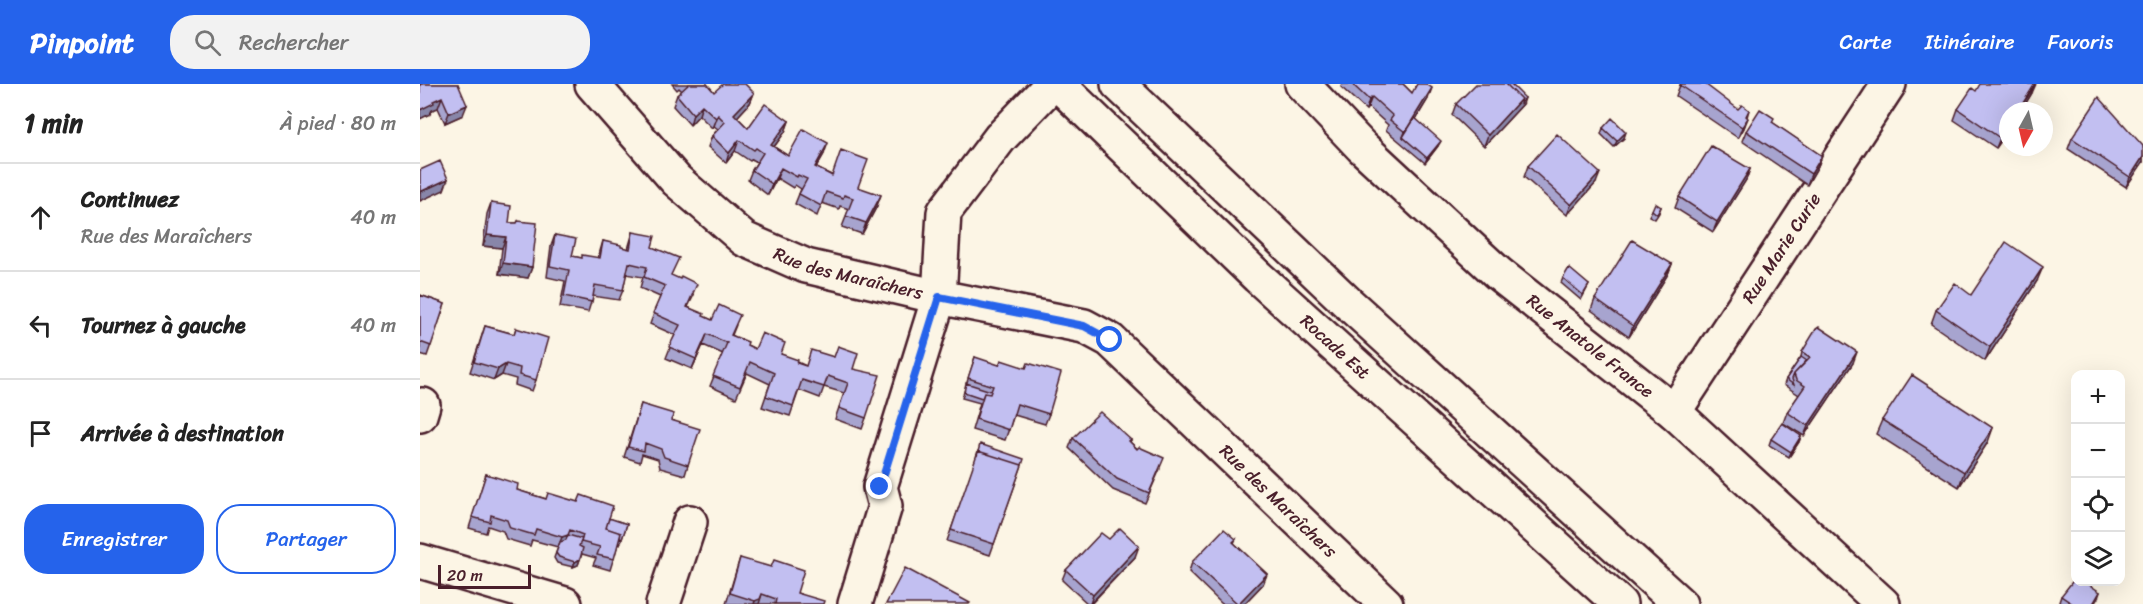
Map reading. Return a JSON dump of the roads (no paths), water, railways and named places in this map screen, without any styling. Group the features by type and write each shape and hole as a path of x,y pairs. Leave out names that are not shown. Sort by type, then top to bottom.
{"main road":[{"name":"Rue des Maraîchers","path":"592,84 676,180 744,239 806,266 939,297 1084,326 1110,340 1386,604"},
{"path":"855,604 885,506 880,487 939,297 944,212 1000,138 1052,84"},
{"name":"Rocade Est","path":"1058,84 1258,277 1620,604"},
{"path":"1118,84 1348,303 1680,604"},
{"name":"Rue Anatole France","path":"1302,84 1362,147 1499,274 1674,412 1883,604"},
{"name":"Rue Marie Curie","path":"1674,412 1889,84"},
{"path":"663,604 690,522"},
{"path":"420,561 565,604"}]}
